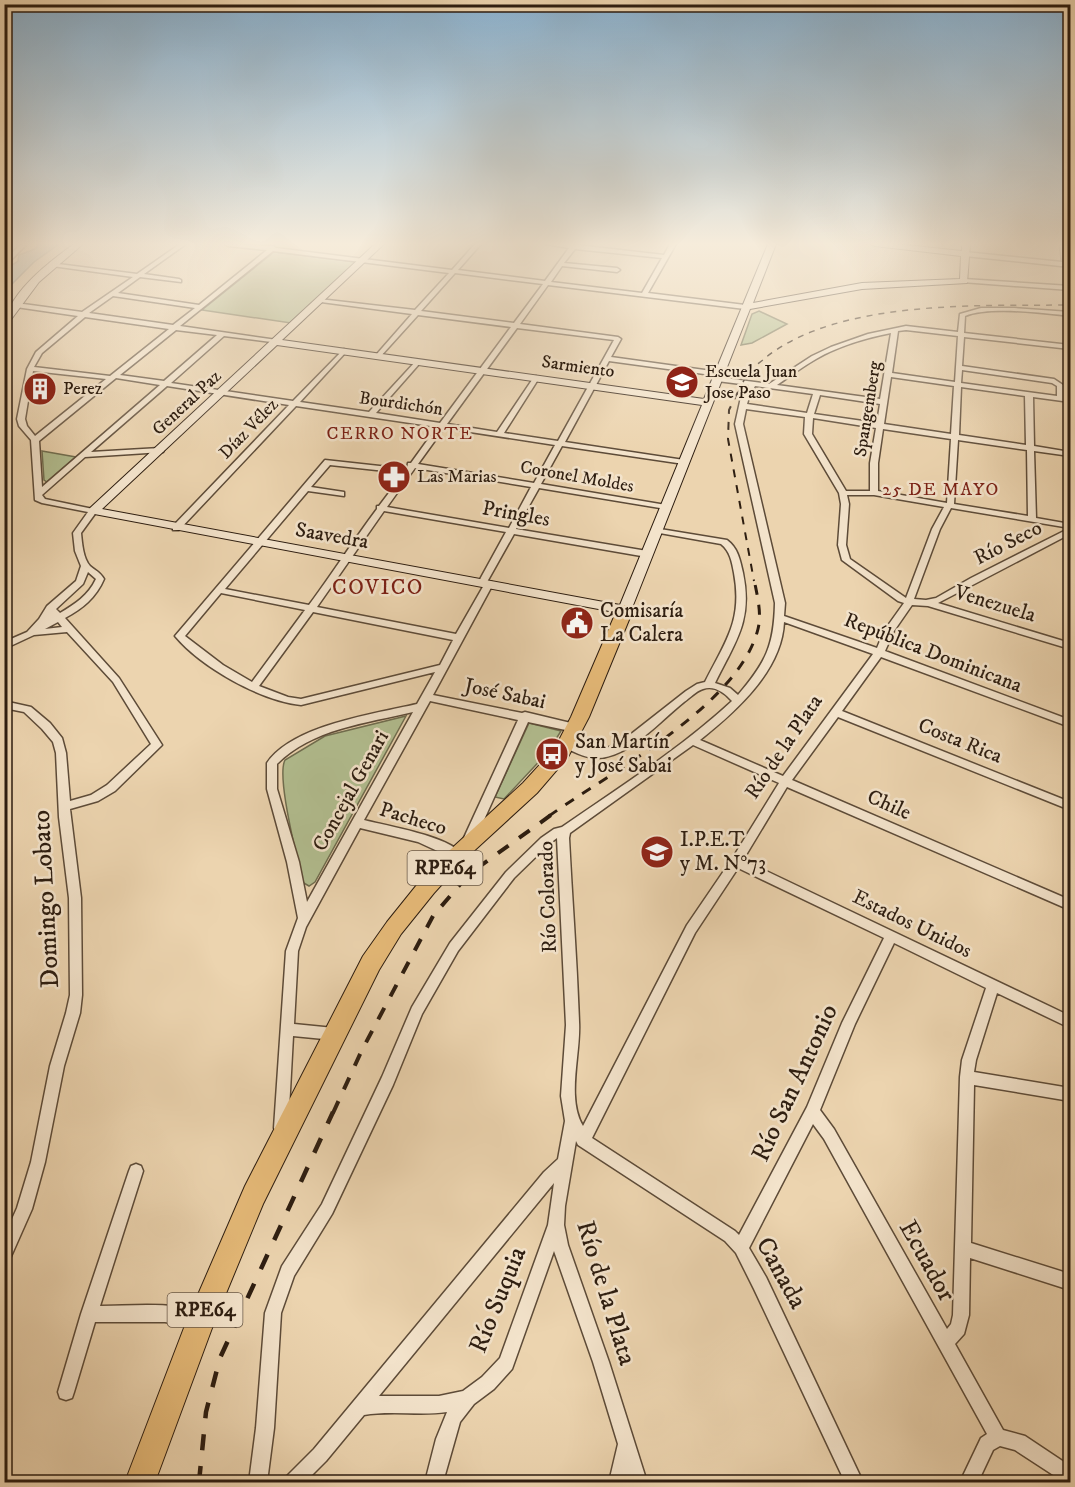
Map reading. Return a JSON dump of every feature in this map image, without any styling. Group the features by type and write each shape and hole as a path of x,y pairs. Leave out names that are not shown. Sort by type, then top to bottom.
{"main road":[{"name":"RPE64","path":"141,1482 201,1320 242,1223 334,1034 389,934 415,900 462,851 547,770 571,736 625,610"}],"street":[{"name":"Sarmiento","path":"79,313 708,403"},
{"path":"35,440 192,313"},
{"name":"General Paz","path":"93,511 307,313"},
{"path":"378,356 416,313"},
{"path":"428,313 516,325"},
{"path":"253,687 311,609 409,468 524,313"},
{"name":"RPE64","path":"625,610 743,313"},
{"path":"950,506 962,315 964,313"},
{"path":"38,494 35,440 21,423 21,407 30,369 44,346 84,314"},
{"name":"Concejal Genari","path":"280,1141 292,951 304,918 459,638 511,531 618,339 516,325"},
{"path":"772,385 814,357 833,348 870,335 895,330 912,328 1071,347"},
{"name":"Spangemberg","path":"874,493 874,463 890,375 895,330"},
{"path":"38,494 223,334"},
{"name":"Díaz Vélez","path":"176,528 344,351"},
{"path":"608,359 884,402"},
{"path":"371,415 418,362"},
{"path":"960,368 1054,381 1060,385 1061,398"},
{"name":"Bourdichón","path":"30,369 166,384 684,462"},
{"path":"890,375 1071,400"},
{"path":"499,434 536,378"},
{"name":"Río Colorado","path":"572,1120 568,1096 573,1025 565,831 692,741 737,701 764,668 782,618 739,424 745,397 754,383"},
{"path":"817,392 808,417 807,429 810,441 843,493 845,504 842,545 846,560 909,602"},
{"path":"1029,394 1032,519"},
{"path":"743,406 1071,454"},
{"path":"84,455 160,450"},
{"name":"Coronel Moldes","path":"305,488 330,461 409,468 666,507"},
{"path":"341,494 305,488 180,636 217,665 253,687 284,700 301,702 443,667"},
{"path":"843,493 874,493 1071,526"},
{"name":"Saavedra","path":"38,494 38,498 42,501 176,528 625,610"},
{"name":"Río de la Plata","path":"583,1140 691,929 736,862 786,780 879,653 889,631 909,602 936,529 950,506"},
{"name":"Pringles","path":"380,508 647,554"},
{"path":"4,646 30,634 83,602 98,586 100,579 86,566 79,551 77,533 93,511"},
{"path":"657,530 724,542 732,548 742,588 742,616 732,641 709,684 723,688 737,701"},
{"name":"Río Seco","path":"929,603 939,600 1071,531"},
{"path":"30,634 50,608 80,582 86,566"},
{"path":"218,590 459,638"},
{"name":"Venezuela","path":"909,602 929,603 1071,646"},
{"path":"50,608 116,680 157,745 111,788 94,798 65,806"},
{"name":"República Dominicana","path":"782,618 1071,724"},
{"path":"30,634 69,628"},
{"name":"José Sabai","path":"424,702 525,716 571,736 589,754 598,754 615,749 659,719 696,688 709,684"},
{"path":"304,918 293,862 272,789 272,763 283,753 315,733 424,702"},
{"name":"Domingo Lobato","path":"4,704 27,709 46,726 58,741 75,898 75,1004 57,1066 38,1162 24,1209 4,1256"},
{"name":"Costa Rica","path":"835,712 1071,806"},
{"path":"462,851 525,716"},
{"name":"Chile","path":"692,741 1071,905"},
{"path":"487,801 508,809"},
{"name":"Pacheco","path":"356,823 421,838 462,851"},
{"path":"258,1482 265,1428 273,1312 288,1272 327,1209 388,1080 417,1011 454,947 510,875 545,841 558,832 565,831"},
{"name":"Estados Unidos","path":"736,862 1071,1022"},
{"name":"Río San Antonio","path":"741,1248 812,1111 849,1023 891,936"},
{"path":"946,1343 958,1328 961,1315 969,1060 993,985"},
{"path":"288,1029 334,1034"},
{"path":"968,1077 1071,1095"},
{"name":"Ecuador","path":"812,1111 828,1134 998,1437"},
{"name":"Río de la Plata","path":"572,1120 556,1225 560,1245 601,1362 638,1482"},
{"name":"Canada","path":"572,1120 583,1140 730,1236 741,1248 760,1283 854,1482"},
{"path":"293,1482 320,1455 549,1177 564,1163"},
{"path":"66,1392 136,1171"},
{"name":"Río Suquia","path":"434,1482 453,1416 468,1398 488,1383 506,1363 556,1225"},
{"path":"962,1248 1071,1282"},
{"path":"89,1314 165,1314 201,1320"},
{"path":"360,1407 385,1404 428,1406 453,1404 468,1398"},
{"path":"969,1482 987,1443 998,1437 1019,1442 1071,1476"},
{"name":"Río de la Plata","path":"618,1482 626,1444"}],"green space":[{"path":"225,313 301,313 291,323"},
{"path":"764,313 787,324 752,343 741,345 752,314"},
{"path":"42,451 76,457 47,482 44,480"},
{"path":"406,716 315,882 309,886 302,882 285,800 283,769 285,760 325,736"},
{"path":"529,723 561,731 548,752 504,799 495,797"}],"railway":[{"path":"738,393 752,369 796,339 831,325 888,313"},
{"path":"738,392 729,410 728,439 754,581"},
{"path":"549,816 670,734 700,710 726,684 746,657 758,629 759,610 754,579"},
{"path":"333,1113 362,1050 433,916 469,874 551,815"},
{"path":"199,1482 206,1412 220,1358 333,1112"}],"place":[{"name":"Escuela Juan Jose Paso","path":"682,382"},
{"name":"Perez","path":"40,389"},
{"name":"Las Marias","path":"394,477"},
{"name":"Comisaría La Calera","path":"577,623"},
{"name":"San Martín y José Sabai","path":"552,754"},
{"name":"I.P.E.T y M. N°73","path":"657,852"}],"district":[{"name":"CERRO NORTE","path":"400,434"},
{"name":"25 DE MAYO","path":"941,490"},
{"name":"COVICO","path":"378,587"}]}
